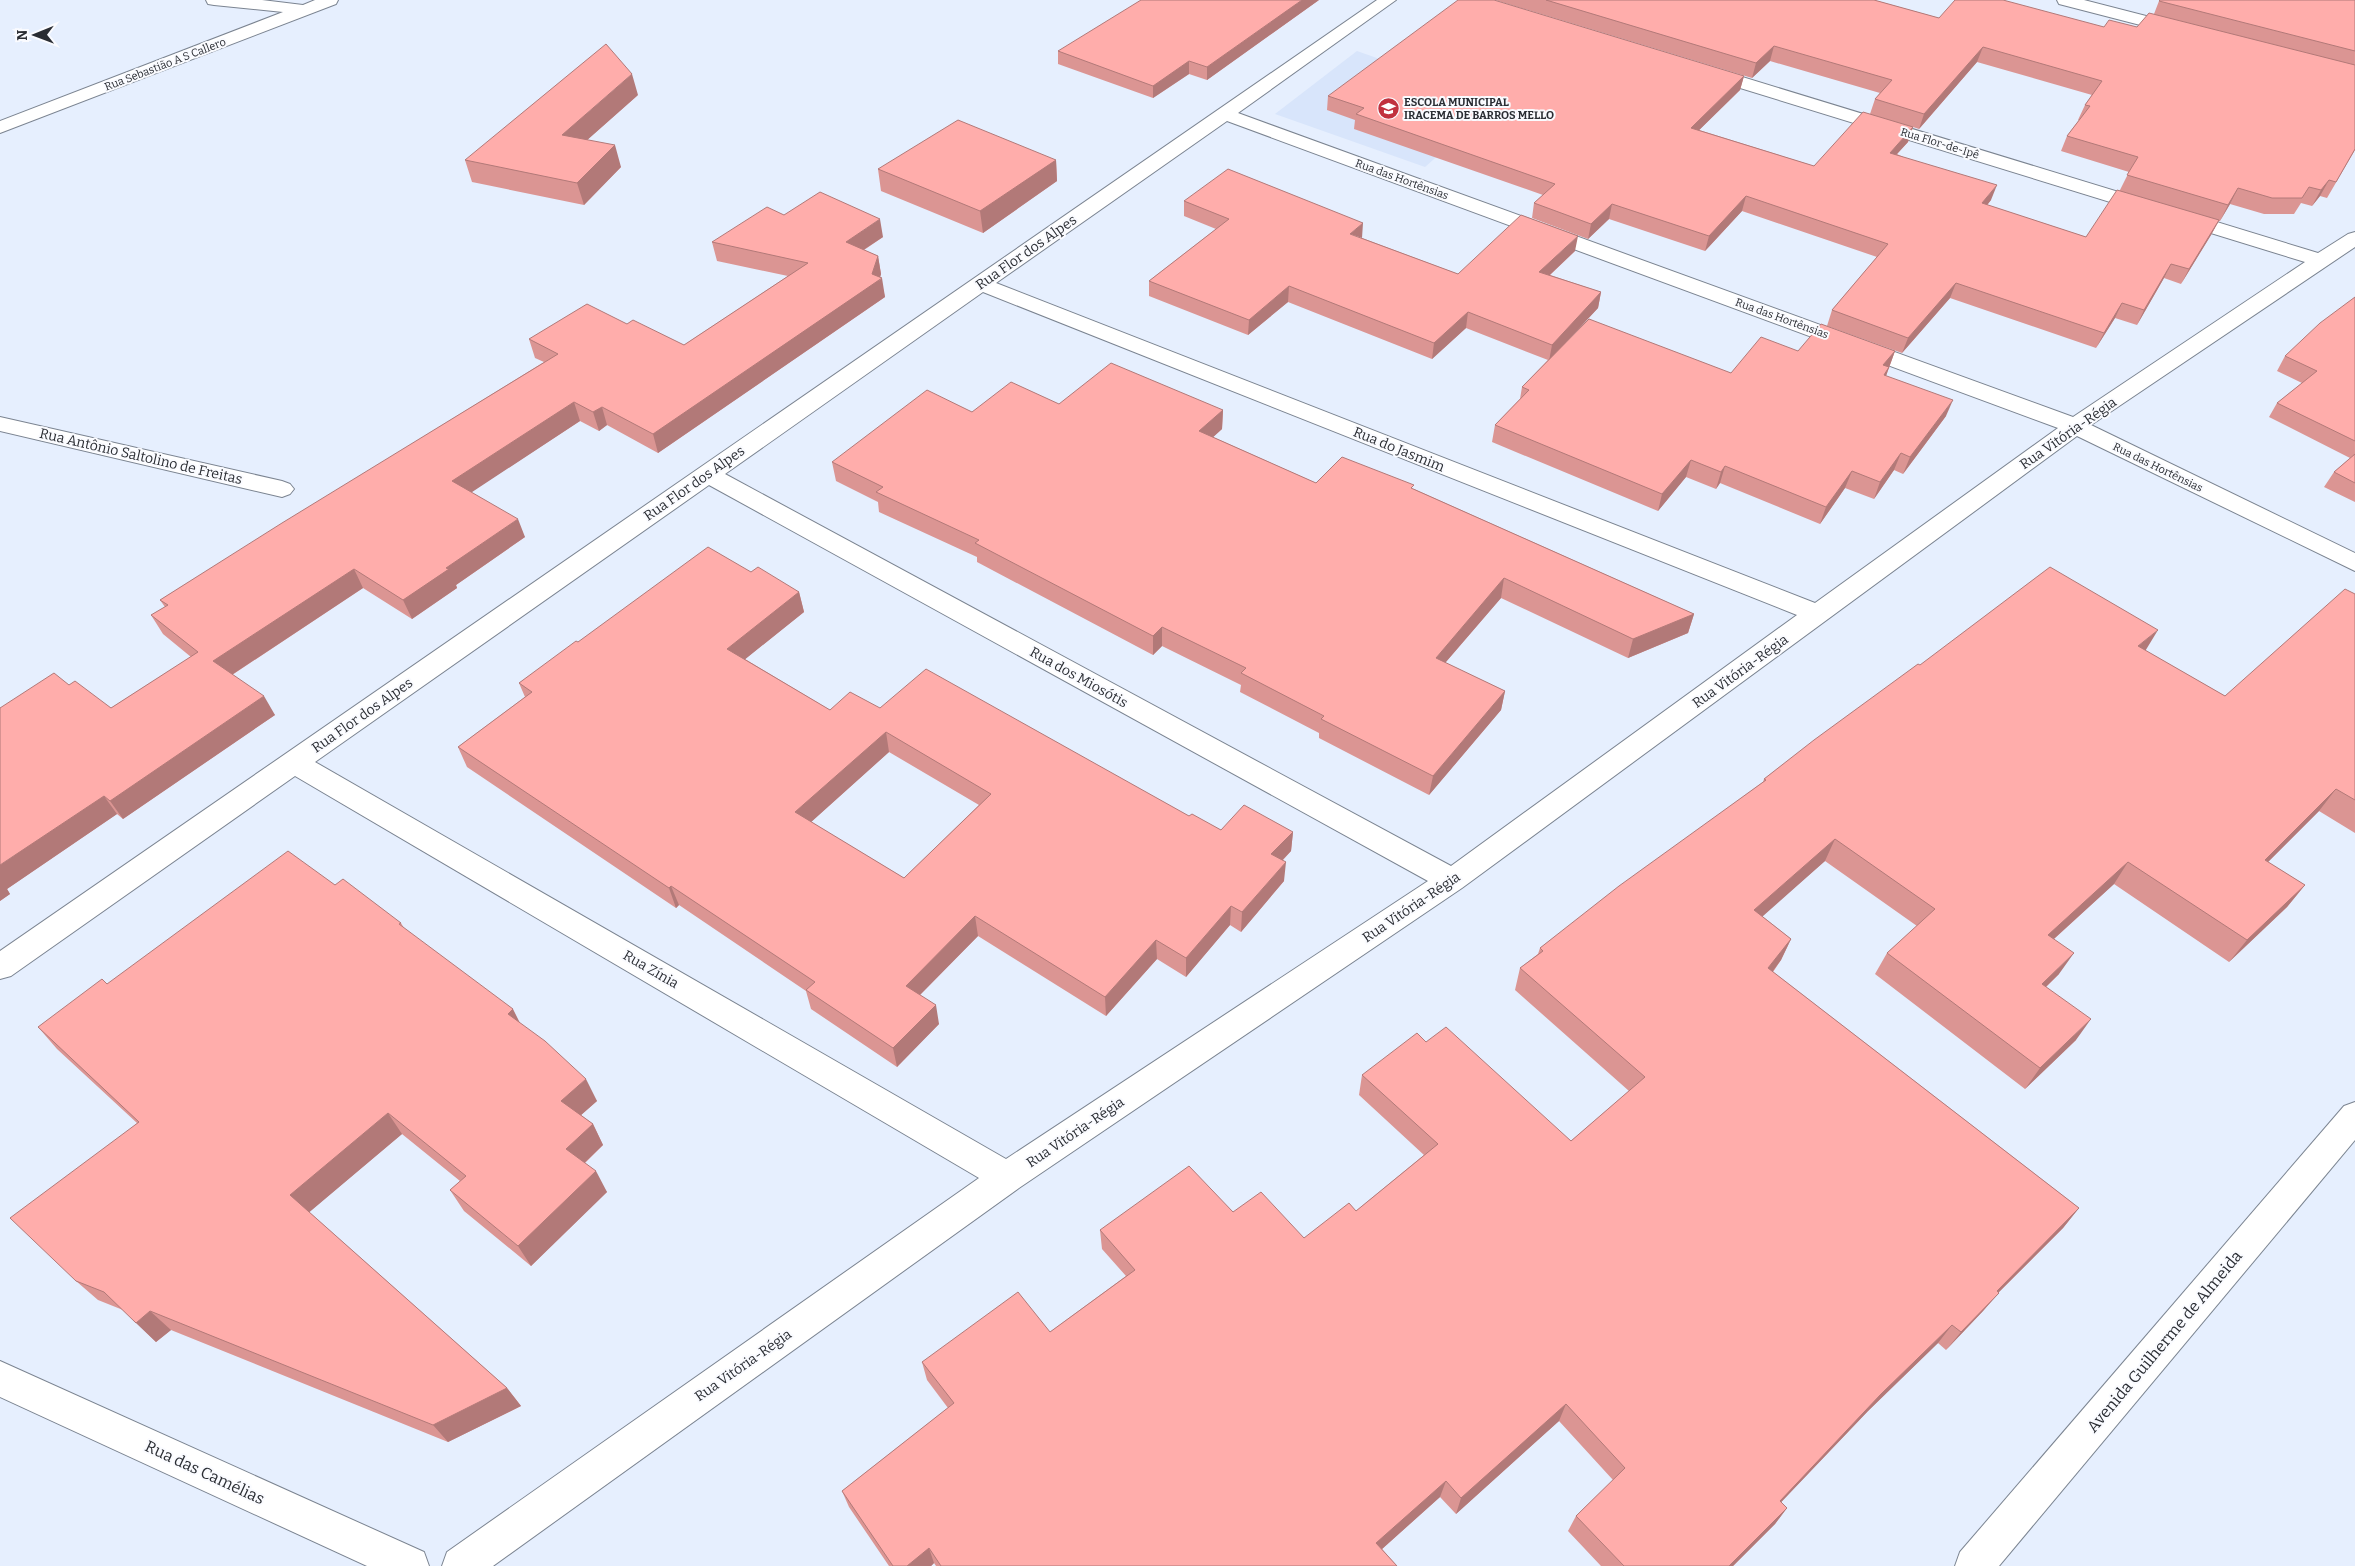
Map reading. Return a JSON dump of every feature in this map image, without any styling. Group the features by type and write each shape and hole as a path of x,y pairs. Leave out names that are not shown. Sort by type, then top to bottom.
{"street":[{"path":"214,0 304,10"},
{"name":"Rua Sebastião A S Callero","path":"0,127 330,0"},
{"name":"Rua Flor dos Alpes","path":"0,967 1388,0"},
{"path":"2065,0 2191,33"},
{"name":"Rua Flor-de-Ipê","path":"1692,67 2322,260"},
{"name":"Rua das Hortênsias","path":"1224,114 2075,426 2355,563"},
{"name":"Rua Vitória-Régia","path":"461,1566 1007,1177 1452,880 2075,426 2355,238"},
{"name":"Rua do Jasmim","path":"980,284 1818,614"},
{"name":"Rua Antônio Saltolino de Freitas","path":"0,424 282,489"},
{"name":"Rua dos Miosótis","path":"707,474 1452,880"},
{"name":"Rua Zínia","path":"294,762 1007,1177"},
{"name":"Avenida Guilherme de Almeida","path":"1974,1566 2355,1116"},
{"name":"Rua das Camélias","path":"0,1379 410,1566"}],"shaded area":[{"name":"ESCOLA MUNICIPAL IRACEMA DE BARROS MELLO","path":"1357,51 1499,101 1425,167 1275,114"}],"building":[{"path":"1141,0 1302,0 1207,67 1189,61 1153,86 1058,51"},
{"path":"1458,0 1494,0 1744,76 1691,128 1814,166 1863,112 1913,127 1890,153 1997,185 1982,203 2086,237 2117,190 2219,220 2189,269 2171,264 2144,310 2122,303 2104,333 1956,283 1908,338 1832,310 1888,244 1746,196 1709,236 1612,204 1591,224 1534,203 1555,184 1356,114 1364,108 1328,96"},
{"path":"1546,0 1874,0 1939,18 1955,0 2003,0 2104,27 2109,20 2137,27 2149,13 2355,65 2355,149 2336,182 2329,180 2321,190 2309,187 2302,198 2272,198 2238,188 2228,205 2127,175 2138,157 2067,136 2090,106 2085,105 2102,81 1983,47 1924,114 1875,99 1892,80 1774,46 1756,63"},
{"path":"2355,0 2355,51 2159,1"},
{"path":"606,44 632,74 562,135 615,145 577,183 465,160"},
{"path":"958,120 1056,160 980,211 878,169"},
{"path":"1228,169 1363,223 1350,234 1458,274 1521,215 1578,236 1539,272 1601,292 1552,345 1468,312 1434,343 1289,286 1249,320 1149,281 1229,219 1184,201"},
{"path":"820,192 880,219 846,242 878,256 872,274 882,278 653,434 602,407 593,412 574,402 452,481 518,519 403,600 354,569 213,661 264,696 110,801 104,796 0,865 0,708 54,673 69,685 75,681 111,708 198,652 151,615 168,605 160,600 558,354 529,339 587,304 627,324 633,320 684,345 808,263 712,242 767,207 784,215"},
{"path":"2355,297 2355,441 2277,403 2317,371 2285,356 2320,323"},
{"path":"1589,319 1731,373 1761,337 1798,351 1821,324 1895,351 1883,365 1889,367 1884,375 1953,400 1910,457 1901,453 1880,482 1852,471 1826,507 1725,466 1721,472 1691,460 1662,494 1495,425 1529,390 1522,387"},
{"path":"1111,363 1223,410 1199,431 1316,483 1342,457 1414,485 1411,488 1694,614 1633,639 1504,578 1436,658 1505,691 1433,776 1321,719 1324,716 1241,673 1246,668 1162,627 1153,636 975,543 979,540 876,492 883,487 832,462 927,390 972,412 1011,382 1059,404"},
{"path":"2355,454 2355,483 2334,472"},
{"path":"708,547 751,572 758,567 799,592 727,649 830,710 850,692 880,708 926,669 1189,816 1192,814 1221,830 1244,805 1293,832 1271,854 1286,862 1242,912 1231,906 1186,958 1156,940 1105,997 975,916 906,986 936,1005 893,1048 806,990 815,982 671,886 669,888 458,747 532,692 519,683 576,641 578,642","holes":["886,732 991,794 904,878 795,812"]},
{"path":"2050,567 2158,630 2138,646 2225,696 2345,589 2355,594 2355,800 2336,789 2265,860 2305,885 2247,940 2128,862 2048,935 2074,953 2042,984 2091,1019 2040,1068 1887,953 1935,909 1835,839 1754,910 1791,939 1768,968 2079,1208 1997,1291 1999,1293 1961,1332 1952,1325 1881,1394 1780,1501 1787,1508 1729,1566 1624,1566 1576,1516 1625,1468 1566,1404 1461,1498 1446,1481 1376,1543 1397,1566 941,1566 929,1548 907,1566 893,1566 842,1491 954,1403 922,1362 1018,1292 1050,1332 1135,1270 1100,1230 1189,1166 1233,1212 1261,1192 1304,1238 1349,1203 1356,1211 1438,1144 1362,1075 1417,1033 1426,1042 1446,1027 1571,1141 1645,1077 1520,968 1543,951 1540,948 1619,886 1766,780 1764,779 1814,740 1918,664 1920,665"},
{"path":"288,851 335,885 343,879 401,923 399,924 513,1009 508,1014 545,1041 586,1079 561,1101 593,1124 566,1149 596,1171 518,1246 450,1190 466,1176 388,1113 290,1195 507,1388 433,1425 150,1311 136,1323 104,1292 76,1281 10,1218 139,1122 38,1027 102,979 107,984"}],"place":[{"name":"ESCOLA MUNICIPAL IRACEMA DE BARROS MELLO","path":"1388,108"}]}
